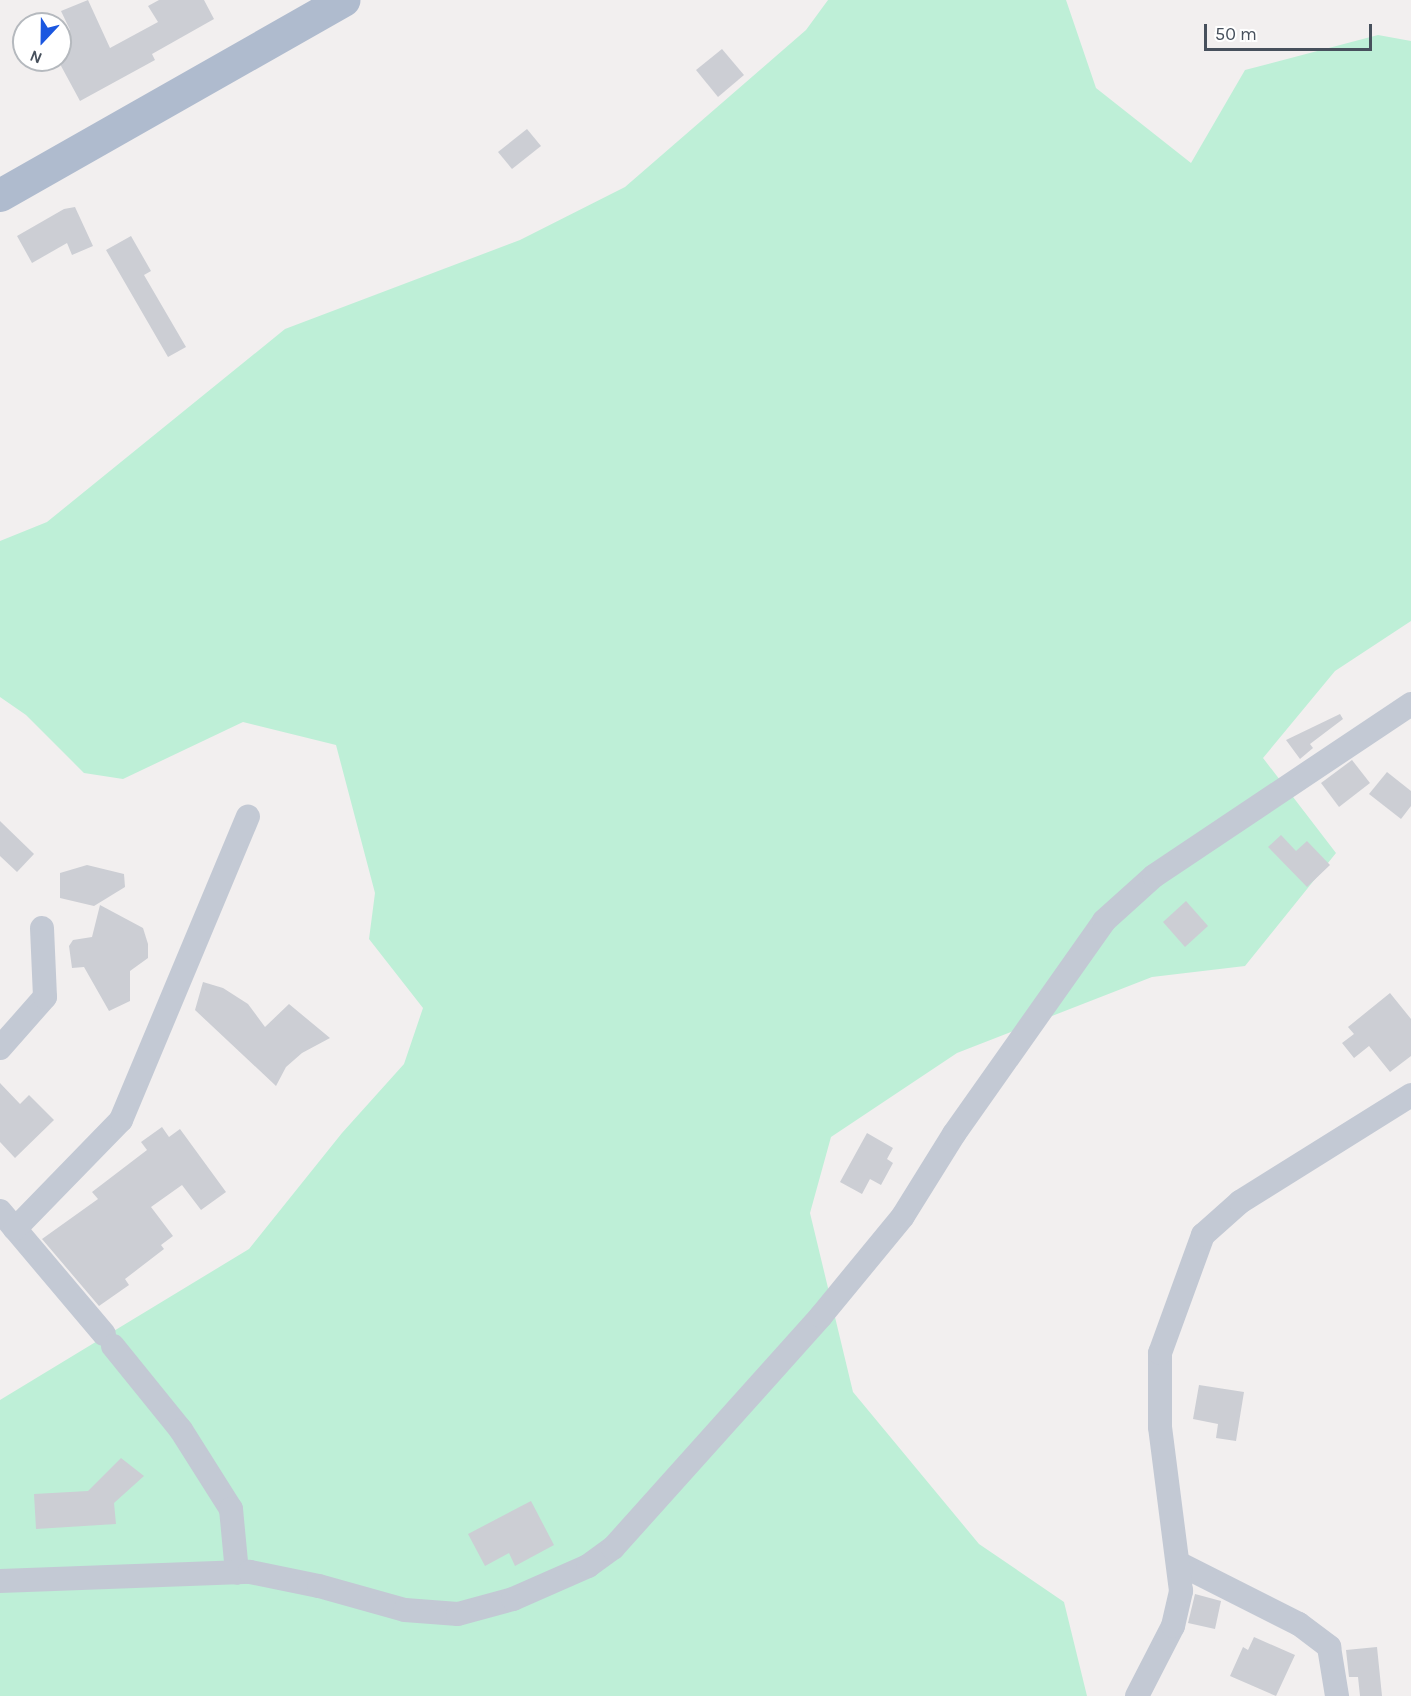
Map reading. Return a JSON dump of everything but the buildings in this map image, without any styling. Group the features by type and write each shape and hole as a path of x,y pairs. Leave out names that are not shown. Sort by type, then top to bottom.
{"main road":[{"path":"0,195 343,0"}],"street":[{"path":"0,1581 237,1573 319,1586 405,1610 458,1614 513,1599 588,1566 613,1548 821,1316 903,1216 954,1134 1104,921 1154,876 1411,704"},
{"path":"237,1573 231,1509 181,1430 8,1220 122,1120 248,816"},
{"path":"0,1048 45,997 42,928"},
{"path":"1137,1696 1173,1626 1181,1592 1180,1564 1160,1427 1160,1353 1203,1235 1240,1202 1411,1095"},
{"path":"1180,1564 1299,1624 1329,1647 1337,1696"}],"green space":[{"path":"828,0 1066,0 1096,88 1191,163 1245,70 1378,35 1411,41 1411,621 1335,671 1263,758 1336,853 1245,966 1152,977 957,1053 831,1137 810,1213 853,1392 979,1544 1064,1602 1087,1696 0,1696 0,1400 249,1249 342,1133 404,1064 423,1008 369,939 375,893 336,745 243,722 123,779 84,773 26,715 0,697 0,541 47,522 285,329 520,240 625,187 806,30"}]}
